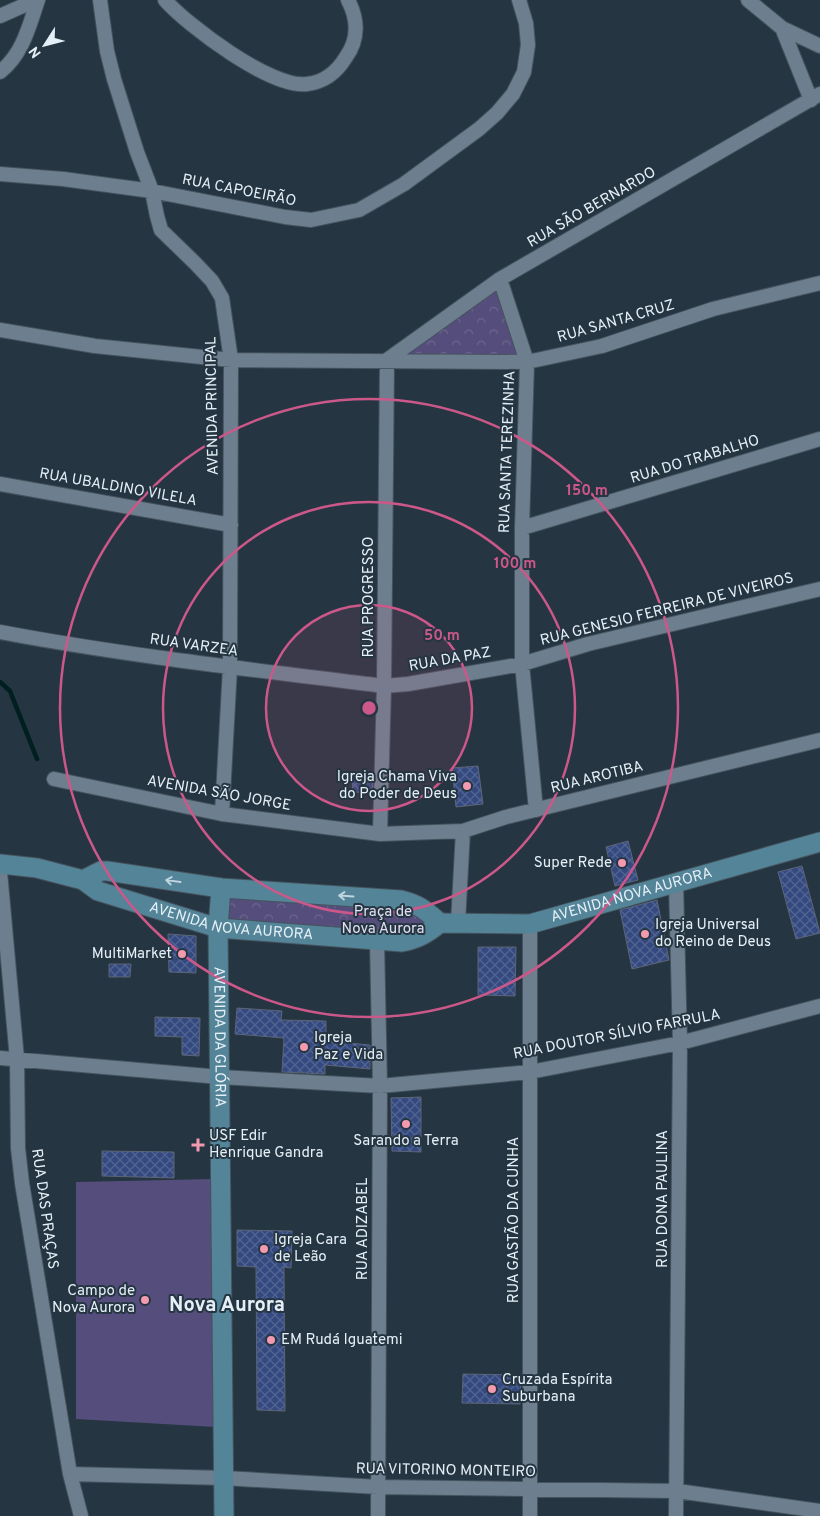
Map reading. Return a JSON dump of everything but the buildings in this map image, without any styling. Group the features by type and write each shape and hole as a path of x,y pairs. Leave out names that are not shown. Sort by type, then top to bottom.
{"street":[{"path":"0,16 37,0"},
{"path":"0,72 8,66 21,48 37,0"},
{"name":"AVENIDA PRINCIPAL","path":"100,0 114,79 137,152 152,191 161,230 201,269 222,298 230,360 231,525 230,667 222,814"},
{"path":"165,0 205,36 247,63 284,81 306,85 325,79 338,70 349,53 356,34 355,12 348,0"},
{"name":"RUA CAPOEIRÃO","path":"0,174 63,178 152,191 285,218 311,220 359,210 404,184 479,129 497,113 513,94 524,72 528,44 526,23 518,0"},
{"path":"748,0 782,28 820,46"},
{"path":"782,28 816,97"},
{"name":"RUA SÃO BERNARDO","path":"387,360 500,279 816,97"},
{"name":"RUA SANTA TEREZINHA","path":"500,279 527,362 522,528 522,664 536,810"},
{"name":"RUA SANTA CRUZ","path":"0,330 95,346 230,360 527,362 602,346 713,309 820,282"},
{"name":"RUA PROGRESSO","path":"380,834 384,686 387,360"},
{"name":"RUA DO TRABALHO","path":"522,528 820,439"},
{"name":"RUA UBALDINO VILELA","path":"0,484 231,525"},
{"name":"RUA GENESIO FERREIRA DE VIVEIROS","path":"522,664 588,644 820,589"},
{"name":"RUA VARZEA","path":"0,632 78,647 384,686"},
{"name":"RUA DA PAZ","path":"384,686 408,684 522,664"},
{"name":"RUA AROTIBA","path":"380,834 463,831 506,817 820,740"},
{"name":"AVENIDA SÃO JORGE","path":"54,779 222,814 380,834"},
{"path":"449,923 463,831"},
{"name":"AVENIDA NOVA AURORA","path":"0,864 37,868 83,880 98,891 218,928 402,942 415,940 449,923 530,924 820,842"},
{"name":"AVENIDA NOVA AURORA","path":"83,880 101,871 107,871 221,888 401,900 422,907 449,923"},
{"name":"RUA DAS PRAÇAS","path":"0,872 17,1059 18,1148 22,1183 70,1474 81,1516"},
{"name":"RUA DONA PAULINA","path":"676,883 680,1043 676,1516"},
{"name":"AVENIDA DA GLÓRIA","path":"221,888 218,928 224,1516"},
{"name":"RUA GASTÃO DA CUNHA","path":"530,924 530,1516"},
{"name":"RUA ADIZABEL","path":"378,941 380,1086 378,1516"},
{"name":"RUA DOUTOR SÍLVIO FARRULA","path":"0,1058 220,1077 380,1086 530,1072 680,1043 820,1006"},
{"name":"RUA VITORINO MONTEIRO","path":"70,1474 224,1478 378,1487 677,1491 820,1510"}],"green space":[{"path":"500,279 527,362 387,360"},
{"name":"Praça de Nova Aurora","path":"221,888 388,899 440,923 427,934 218,928"},
{"name":"Campo de Nova Aurora","path":"213,1179 215,1427 76,1419 76,1182"}],"waterway":[{"path":"0,682 10,691 37,759"}],"place":[{"name":"Igreja Chama Viva do Poder de Deus","path":"467,786"},
{"name":"Super Rede","path":"622,863"},
{"name":"Igreja Universal do Reino de Deus","path":"645,934"},
{"name":"MultiMarket","path":"182,954"},
{"name":"Igreja Paz e Vida","path":"304,1047"},
{"name":"Sarando a Terra","path":"406,1124"},
{"name":"USF Edir Henrique Gandra","path":"198,1145"},
{"name":"Igreja Cara de Leão","path":"264,1249"},
{"name":"Campo de Nova Aurora","path":"145,1300"},
{"name":"EM Rudá Iguatemi","path":"271,1340"},
{"name":"Cruzada Espírita Suburbana","path":"492,1389"}],"district":[{"name":"Nova Aurora","path":"227,1306"}]}
